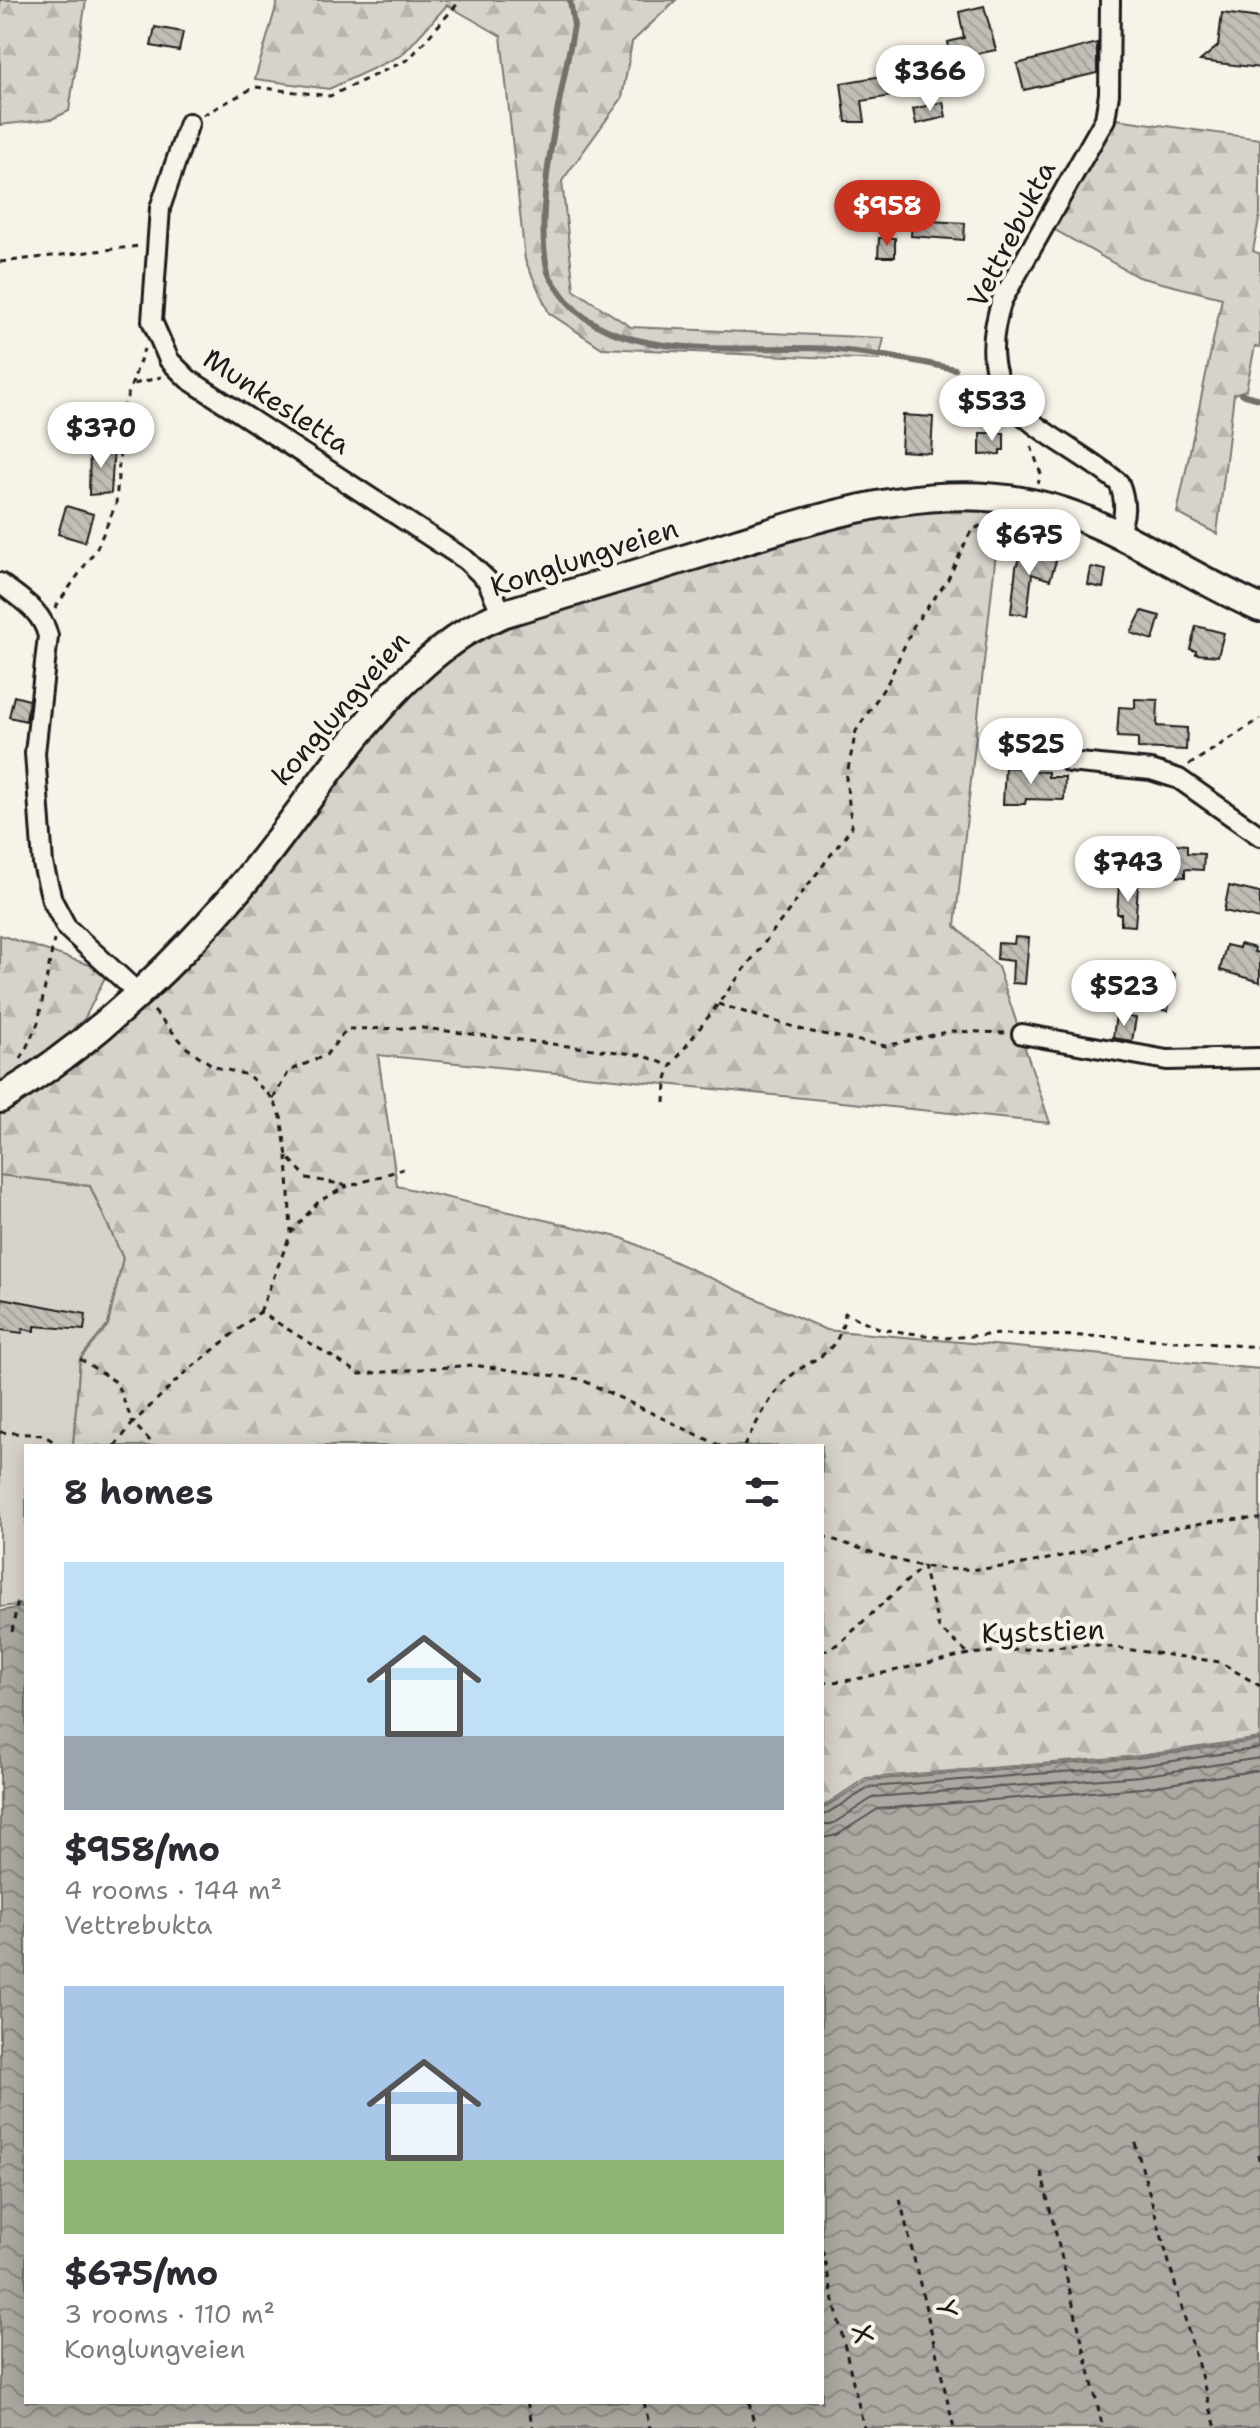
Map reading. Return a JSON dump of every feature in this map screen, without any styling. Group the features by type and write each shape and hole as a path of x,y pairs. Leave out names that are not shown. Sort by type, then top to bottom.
{"street":[{"name":"Vettrebukta","path":"1110,0 1109,94 1105,119 1011,282 993,327 991,355 997,379 1025,419 1119,483 1125,497 1125,516 1118,535"},
{"path":"1111,22 1125,0"},
{"name":"Munkesletta","path":"189,123 160,208 155,244 152,321 169,360 188,379 466,560 487,580 502,614"},
{"name":"Konglungveien","path":"0,1099 39,1076 192,943 395,691 456,638 502,614 816,519 896,501 963,495 1027,494 1118,535 1211,587 1260,608"},
{"path":"0,583 45,621 47,657 35,753 43,864 52,900 67,928 138,993"},
{"path":"1069,762 1151,770 1179,779 1260,836"},
{"path":"1022,1034 1167,1060 1260,1058"}],"path":[{"path":"189,123 255,87 330,96 409,59 461,0"},
{"path":"0,262 155,244"},
{"path":"45,621 97,548 116,504 123,409 152,321"},
{"path":"665,1103 671,1066 852,827 846,779 856,731 888,682 914,625 947,581 971,531 1003,514 1027,494 1041,474 1033,457 1025,419"},
{"path":"1027,494 1049,490"},
{"path":"1179,779 1189,765 1260,719"},
{"path":"28,1059 17,1068 38,1023 54,947 52,900"},
{"path":"138,993 187,1048 215,1067 248,1075 273,1099 281,1117 287,1156 291,1233"},
{"path":"718,1004 807,1031 886,1046 951,1031 1022,1034"},
{"path":"273,1099 289,1071 326,1055 347,1029 422,1028 642,1055 671,1066"},
{"path":"287,1156 307,1178 350,1186"},
{"path":"117,1444 133,1423 180,1377 260,1312 291,1233 319,1201 350,1186 403,1169"},
{"path":"260,1312 360,1374 472,1365 580,1379 717,1444"},
{"path":"745,1444 783,1383 842,1336 845,1313 881,1329 945,1338 1001,1334 1123,1337 1260,1347"},
{"path":"80,1359 116,1382 133,1423 153,1444"},
{"path":"0,1432 43,1435 58,1444"},
{"path":"824,1537 923,1566 981,1567 1048,1558 1221,1518 1260,1519"},
{"path":"824,1651 840,1643 923,1566"},
{"path":"923,1566 939,1628 969,1654"},
{"path":"12,1632 18,1599"},
{"name":"Kyststien","path":"824,1683 852,1680 969,1654 1088,1644 1220,1662 1260,1686"},
{"path":"1135,2143 1216,2428"},
{"path":"1258,2154 1260,2163"},
{"path":"1041,2172 1103,2428"},
{"name":"Y","path":"900,2199 954,2428"},
{"name":"X","path":"824,2258 864,2428"},
{"path":"527,2404 533,2428"},
{"path":"644,2404 650,2428"},
{"path":"749,2404 755,2428"}],"green space":[{"path":"0,0 86,0 69,111 52,119 0,125"},
{"path":"278,0 676,0 632,42 622,98 562,181 574,290 631,327 884,338 879,360 602,348 549,313 525,260 501,36 447,5 402,55 329,89 255,79"},
{"path":"1109,118 1260,139 1260,214 1253,251 1260,254 1260,347 1255,346 1246,390 1234,394 1217,534 1177,513 1222,298 1138,277 1050,227"},
{"path":"938,482 1019,492 998,534 955,926 998,967 1050,1123 378,1055 397,1186 622,1238 826,1330 1260,1369 1260,1738 1139,1756 866,1778 824,1806 824,1444 73,1444 80,1359 108,1325 123,1258 90,1186 0,1175 0,1101 90,1034 181,935 394,688 457,640 549,602"},
{"path":"0,935 108,971 85,1018 0,1099"},
{"path":"0,1175 90,1186 123,1258 108,1325 80,1359 73,1444 24,1444 24,1604 0,1607"}],"water":[{"path":"24,1606 24,2404 824,2404 824,1808 868,1780 1138,1758 1260,1740 1260,2428 0,2428 0,1611"}],"building":[{"path":"984,6 996,50 951,59 948,42 964,38 959,12"},
{"path":"1222,13 1260,18 1260,68 1200,61 1218,46"},
{"path":"155,27 183,32 179,51 151,46"},
{"path":"1097,43 1097,73 1024,90 1017,64"},
{"path":"894,74 897,95 862,101 865,122 846,122 841,83"},
{"path":"943,102 946,117 916,124 913,109"},
{"path":"912,220 965,223 964,240 911,236"},
{"path":"879,238 895,238 895,257 878,257"},
{"path":"958,388 977,391 974,408 956,405"},
{"path":"903,415 933,417 931,453 901,451"},
{"path":"980,433 1004,433 1004,450 1000,450 1000,454 980,455"},
{"path":"90,447 114,447 111,493 89,495"},
{"path":"66,506 93,514 85,542 58,534"},
{"path":"1023,547 1057,558 1050,580 1032,574 1027,615 1011,613 1016,567"},
{"path":"1091,567 1106,570 1103,588 1088,585"},
{"path":"1142,611 1160,616 1153,640 1131,633"},
{"path":"1196,626 1224,633 1218,656 1196,654 1190,649"},
{"path":"14,696 29,700 26,721 9,717"},
{"path":"1135,699 1158,700 1157,726 1187,728 1186,750 1138,748 1138,738 1117,737 1119,707 1135,708"},
{"path":"1005,767 1048,772 1048,777 1065,777 1064,800 1026,799 1025,804 1003,804"},
{"path":"1165,843 1187,845 1187,853 1204,854 1203,870 1185,869 1185,877 1162,876"},
{"path":"1119,885 1138,886 1135,926 1121,925 1121,914 1117,914"},
{"path":"1229,886 1260,893 1260,919 1224,911"},
{"path":"1015,937 1029,938 1025,984 1012,983 1013,961 997,959 998,943 1014,944"},
{"path":"1240,944 1255,948 1254,952 1260,953 1260,982 1220,970 1226,945 1239,948"},
{"path":"1152,970 1175,974 1168,1011 1128,1004 1133,979 1150,982"},
{"path":"1116,1015 1136,1018 1132,1041 1113,1038"},
{"path":"2,1298 86,1314 84,1330 35,1326 35,1331 23,1329 22,1333 0,1330"}],"waterway":[{"path":"570,0 574,26 550,150 544,246 550,277 584,317 613,333 647,342 684,347 829,349 955,369"},
{"path":"1241,394 1260,399"}]}
